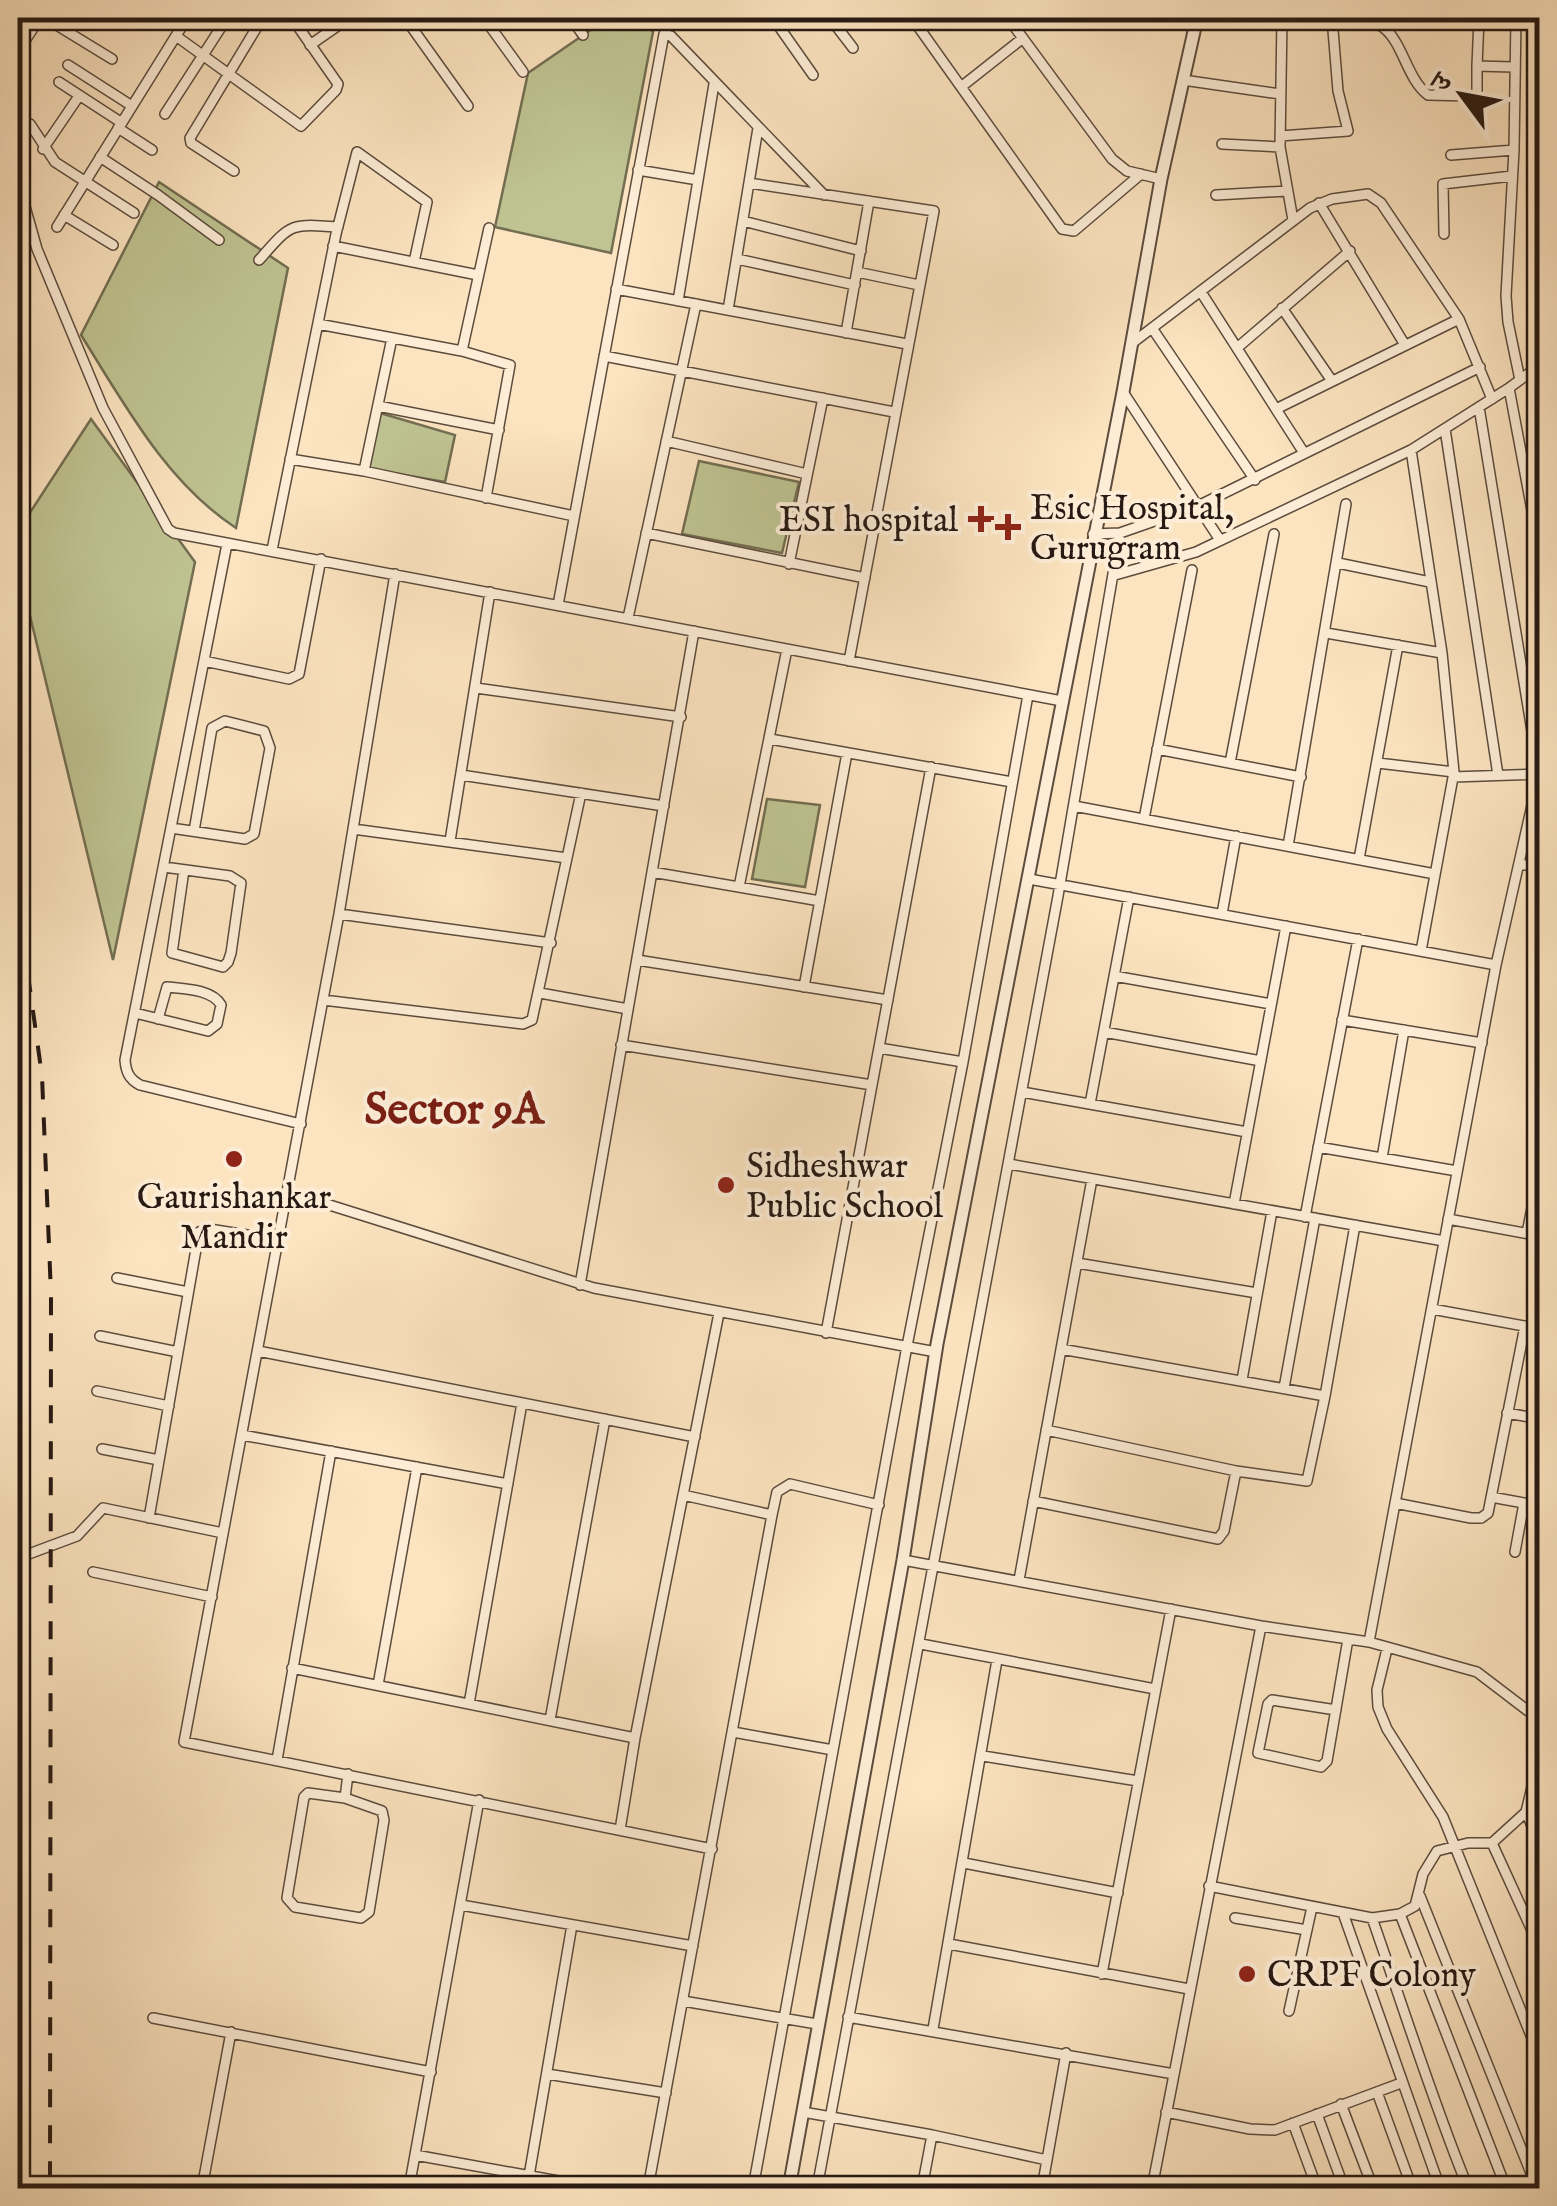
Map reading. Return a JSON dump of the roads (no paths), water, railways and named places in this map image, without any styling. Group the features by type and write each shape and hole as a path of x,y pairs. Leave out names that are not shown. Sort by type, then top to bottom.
{"street":[{"path":"18,51 42,18 112,59"},
{"path":"57,227 187,18"},
{"path":"165,114 228,18"},
{"path":"176,36 301,126 338,87 294,18"},
{"path":"310,45 348,18"},
{"path":"405,18 468,106"},
{"path":"485,18 523,72"},
{"path":"571,18 583,35"},
{"path":"773,18 813,75"},
{"path":"830,18 853,48"},
{"path":"912,18 1067,232 1093,218 1141,174"},
{"path":"1008,18 1112,159 1126,171 1161,179"},
{"path":"790,2188 903,1560 936,1352 1161,179 1197,18"},
{"path":"1282,18 1280,141 1293,220"},
{"path":"1222,144 1280,141 1348,130 1338,91 1335,18 1383,27 1418,87 1428,96 1475,96 1479,18"},
{"path":"1516,18 1506,296 1520,380"},
{"path":"234,171 190,140 260,22"},
{"path":"558,605 664,34 671,36 824,195"},
{"path":"961,88 1023,38"},
{"path":"68,65 132,106"},
{"path":"1477,66 1513,67"},
{"path":"1183,80 1280,94"},
{"path":"59,82 152,150"},
{"path":"678,300 714,84"},
{"path":"44,149 79,96"},
{"path":"30,124 56,162 134,213"},
{"path":"728,310 758,128"},
{"path":"1451,155 1514,150"},
{"path":"272,550 338,227 354,157 360,152 427,202 414,262"},
{"path":"100,158 220,240"},
{"path":"638,170 698,180"},
{"path":"1444,234 1443,184 1512,176"},
{"path":"18,182 37,249 103,408 168,529 181,536 321,559 1062,702"},
{"path":"749,183 934,211 849,660"},
{"path":"1216,195 1287,191"},
{"path":"1129,346 1319,203 1362,194 1375,197 1459,319 1492,399"},
{"path":"846,333 870,201"},
{"path":"1319,203 1404,345"},
{"path":"64,215 114,245"},
{"path":"743,221 861,251"},
{"path":"259,260 285,231 297,224 338,227"},
{"path":"462,351 489,228"},
{"path":"334,246 478,275"},
{"path":"1236,348 1350,251"},
{"path":"736,260 854,285"},
{"path":"857,272 919,285"},
{"path":"616,289 906,344"},
{"path":"1201,292 1304,453"},
{"path":"628,618 696,304"},
{"path":"1282,308 1332,381"},
{"path":"1276,409 1459,319"},
{"path":"318,324 510,364 486,498"},
{"path":"1152,328 1256,480"},
{"path":"364,471 392,338"},
{"path":"604,356 894,412"},
{"path":"1115,575 1196,552 1411,450 1540,365"},
{"path":"1093,534 1120,533 1200,505 1480,367"},
{"path":"1509,388 1540,553"},
{"path":"1123,392 1220,540"},
{"path":"789,564 823,398"},
{"path":"378,406 499,430"},
{"path":"1369,1642 1496,965 1539,780 1479,407"},
{"path":"1445,428 1498,775"},
{"path":"666,441 808,474"},
{"path":"1411,450 1442,653 1454,774 1421,952"},
{"path":"290,459 574,516"},
{"path":"1288,846 1346,504"},
{"path":"646,533 864,578"},
{"path":"817,2188 1009,1164 1120,533"},
{"path":"1230,763 1274,534"},
{"path":"227,544 125,1060 132,1080 140,1085 301,1124"},
{"path":"204,661 289,679 299,674 321,559"},
{"path":"1338,562 1430,582"},
{"path":"1144,819 1192,570"},
{"path":"394,574 339,914 184,1742 712,1849"},
{"path":"450,840 490,592"},
{"path":"580,1284 694,631"},
{"path":"1326,633 1442,653"},
{"path":"1359,859 1398,645"},
{"path":"740,887 787,649"},
{"path":"476,688 681,717"},
{"path":"752,2188 1028,695"},
{"path":"171,828 194,832 245,839 254,834 270,748 264,731 225,722 212,728 194,832"},
{"path":"770,739 1012,782"},
{"path":"1157,749 1300,777"},
{"path":"804,987 847,752"},
{"path":"1378,763 1539,780"},
{"path":"826,1333 931,768"},
{"path":"461,775 664,806"},
{"path":"323,1000 523,1024 532,1020 581,793"},
{"path":"1074,806 1435,874"},
{"path":"354,830 567,858"},
{"path":"1222,914 1236,836"},
{"path":"1519,864 1540,867"},
{"path":"164,867 230,876 241,883 228,962 222,967 172,953 184,870"},
{"path":"652,872 820,900"},
{"path":"1029,879 1496,965"},
{"path":"1090,1104 1129,897"},
{"path":"339,914 551,944"},
{"path":"1234,1204 1286,926"},
{"path":"1284,1388 1318,1147 1358,940"},
{"path":"637,960 888,1000"},
{"path":"1114,976 1271,1004"},
{"path":"134,1014 158,1019 214,1029 221,1004 209,994 166,987 158,1019"},
{"path":"540,993 628,1010"},
{"path":"1342,1020 1482,1043"},
{"path":"1382,1158 1404,1030"},
{"path":"1104,1032 1260,1062"},
{"path":"621,1045 872,1085"},
{"path":"879,1048 963,1062"},
{"path":"1022,1092 1247,1132"},
{"path":"1318,1147 1457,1172"},
{"path":"1009,1164 1444,1241"},
{"path":"1527,1233 1540,1167"},
{"path":"1019,1580 1092,1179"},
{"path":"288,1192 580,1284 936,1352"},
{"path":"1242,1380 1272,1211"},
{"path":"1448,1218 1540,1236"},
{"path":"1046,1430 1236,1471 1307,1481 1355,1226"},
{"path":"149,1518 197,1237 203,1229 280,1240"},
{"path":"1077,1263 1258,1293"},
{"path":"117,1278 188,1292"},
{"path":"1432,1308 1540,1329"},
{"path":"620,1830 719,1312"},
{"path":"1395,1503 1481,1518 1488,1514 1526,1326"},
{"path":"100,1336 178,1352"},
{"path":"1061,1349 1326,1396"},
{"path":"258,1351 695,1437"},
{"path":"97,1391 169,1406"},
{"path":"468,1704 522,1403"},
{"path":"1507,1412 1540,1419"},
{"path":"550,1720 605,1419"},
{"path":"242,1436 508,1484"},
{"path":"102,1449 160,1460"},
{"path":"277,1760 331,1451"},
{"path":"378,1685 417,1467"},
{"path":"1033,1501 1218,1539 1224,1531 1236,1471"},
{"path":"648,2188 777,1492 790,1484 879,1505"},
{"path":"684,1495 772,1515"},
{"path":"1491,1497 1540,1506"},
{"path":"1515,1552 1524,1503"},
{"path":"18,1558 77,1536 100,1509 223,1533"},
{"path":"903,1560 1369,1642 1477,1672 1540,1720"},
{"path":"93,1572 212,1597"},
{"path":"1102,1974 1171,1610"},
{"path":"1152,2188 1261,1626"},
{"path":"1236,1748 1325,1765 1348,1640"},
{"path":"920,1644 1155,1689"},
{"path":"1387,1649 1377,1690 1378,1708 1400,1751 1434,1799 1540,2058"},
{"path":"932,2030 997,1660"},
{"path":"292,1668 635,1738"},
{"path":"1258,1753 1272,1700 1336,1710"},
{"path":"733,1732 833,1750"},
{"path":"983,1756 1138,1781"},
{"path":"1209,1886 1372,1918 1400,1914 1415,1906 1428,1860 1437,1851 1454,1845 1492,1843 1526,1812 1540,1772"},
{"path":"345,1798 348,1774"},
{"path":"308,1793 345,1798 376,1807 384,1820 369,1912 361,1918 295,1907 287,1898 304,1796 308,1793"},
{"path":"409,2188 480,1800"},
{"path":"1526,1812 1540,1845"},
{"path":"1492,1843 1540,1948"},
{"path":"964,1863 1118,1893"},
{"path":"1420,1896 1536,2188"},
{"path":"461,1905 693,1946"},
{"path":"1289,2011 1312,1907"},
{"path":"1344,1913 1440,2188"},
{"path":"1400,1914 1506,2188"},
{"path":"1235,1918 1307,1930"},
{"path":"1372,1918 1429,2077 1437,2111 1468,2188"},
{"path":"529,2176 572,1925"},
{"path":"949,1944 1189,1989"},
{"path":"683,2002 817,2024"},
{"path":"848,2017 1174,2074"},
{"path":"153,2018 431,2072"},
{"path":"202,2188 231,2032"},
{"path":"1042,2188 1066,2053"},
{"path":"546,2074 666,2093"},
{"path":"1166,2112 1266,2131 1402,2083"},
{"path":"1377,2092 1412,2188"},
{"path":"1342,2104 1372,2188"},
{"path":"803,2112 932,2134 1047,2160"},
{"path":"1317,2114 1344,2188"},
{"path":"1294,2123 1317,2188"},
{"path":"922,2188 932,2134"},
{"path":"415,2155 597,2188"},
{"path":"323,2185 342,2188"}],"railway":[{"path":"18,903 42,1076 51,1294 50,2188"}],"place":[{"name":"ESI hospital","path":"981,519"},
{"name":"Esic Hospital, Gurugram","path":"1008,527"},
{"name":"Gaurishankar Mandir","path":"234,1159"},
{"name":"Sidheshwar Public School","path":"726,1185"},
{"name":"CRPF Colony","path":"1247,1974"}],"district":[{"name":"Sector 9A","path":"454,1107"}]}
